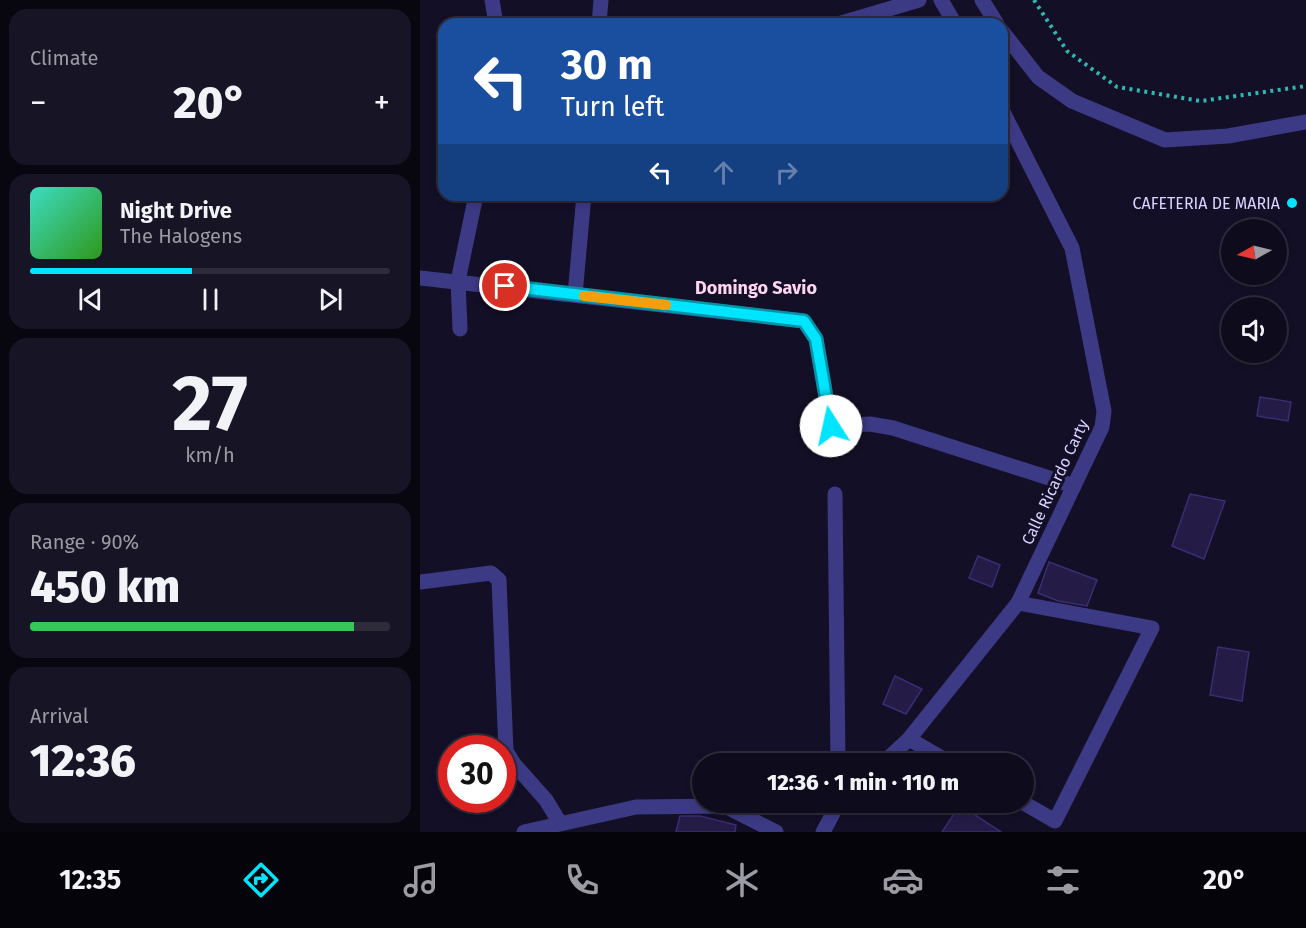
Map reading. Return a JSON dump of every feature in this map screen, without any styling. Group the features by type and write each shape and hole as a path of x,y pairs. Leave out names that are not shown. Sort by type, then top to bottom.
{"street":[{"path":"492,0 495,18"},
{"path":"600,18 601,0"},
{"path":"858,18 919,0"},
{"path":"941,0 952,18"},
{"path":"982,0 993,18"},
{"path":"1008,39 1038,77 1072,101 1112,120 1165,140 1228,136 1306,122"},
{"name":"Calle Ricardo Carty","path":"894,753 909,739 1018,603 1102,427 1104,411 1072,248 1008,122"},
{"path":"460,329 458,280 475,201"},
{"path":"575,295 583,201"},
{"path":"420,278 458,280 804,321 816,339 831,426 870,424 892,428 1074,486"},
{"path":"835,494 838,753"},
{"path":"420,582 491,573 499,580 506,751 514,764 546,800 560,823"},
{"path":"1018,603 1152,628 1055,821 1034,809"},
{"path":"909,739 933,753"},
{"path":"524,832 636,807 725,806 776,832"},
{"path":"823,832 833,813"}],"path":[{"path":"1034,0 1067,51 1117,87 1201,100 1306,86"}],"building":[{"path":"1260,397 1291,402 1288,421 1257,416"},
{"path":"1190,494 1225,501 1204,559 1172,546"},
{"path":"978,556 1000,565 992,587 969,578"},
{"path":"1049,562 1097,580 1087,606 1058,601 1038,593"},
{"path":"1218,647 1249,652 1242,701 1210,695"},
{"path":"895,676 922,689 906,714 883,704"},
{"path":"955,813 972,813 1001,832 942,832"},
{"path":"680,816 700,816 736,825 735,832 676,832"}],"slow traffic":[{"path":"584,296 666,305"}],"place":[{"name":"CAFETERIA DE MARIA","path":"1292,203"}],"district":[{"name":"Domingo Savio","path":"756,288"}],"route":[{"path":"505,286 804,321 812,329 816,339 831,426"}]}
